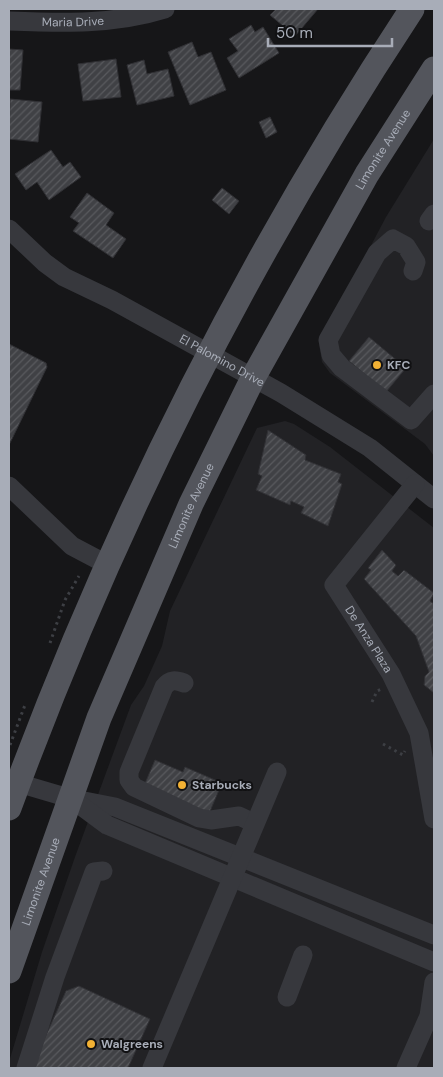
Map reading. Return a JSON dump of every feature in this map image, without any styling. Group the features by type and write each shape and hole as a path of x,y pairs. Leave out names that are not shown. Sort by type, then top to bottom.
{"main road":[{"path":"9,808 108,565 144,483 208,353 316,162 412,9"},
{"name":"Limonite Avenue","path":"9,972 69,798 99,718 191,504 254,378 367,174 434,69"}],"street":[{"name":"Maria Drive","path":"9,21 65,23 114,20 166,9"},
{"name":"El Palomino Drive","path":"9,229 45,263 64,277 112,300 254,378 370,448 434,499"},
{"path":"413,271 416,262 406,246 393,239 376,253 328,340 332,355 342,368 411,420 434,394"},
{"name":"De Anza Plaza","path":"415,484 334,585 391,674 416,727 434,819"},
{"path":"9,486 72,546 108,565"},
{"path":"184,683 175,680 168,682 164,687 129,772 129,780 134,787 147,795 199,818 211,820 239,816 254,823"},
{"path":"152,1068 276,772"},
{"path":"18,783 69,798 115,807 434,935"},
{"path":"69,798 107,825 434,962"},
{"path":"26,1068 94,872 103,871"},
{"path":"287,997 302,956"},
{"path":"406,1068 431,1022 434,982"}],"shaded area":[{"path":"434,139 434,456 425,444 330,373 322,362 319,344 386,217"},
{"path":"285,421 294,424 330,447 434,528 434,1068 9,1068 9,1062 42,952 75,857 131,705 144,686 162,646 170,611 257,428"}],"building":[{"path":"276,9 318,9 295,36 270,15"},
{"path":"251,25 255,32 263,27 279,53 239,78 227,58 238,51 229,39"},
{"path":"192,42 198,57 211,52 226,90 190,105 168,52"},
{"path":"9,49 23,50 20,90 9,90"},
{"path":"116,59 121,97 83,101 78,64"},
{"path":"144,60 147,74 168,69 174,96 137,105 127,65"},
{"path":"10,99 42,102 38,142 9,139"},
{"path":"270,117 277,132 266,138 259,122"},
{"path":"51,150 63,167 70,162 81,177 49,200 37,182 26,190 15,174"},
{"path":"222,188 239,201 229,214 212,200"},
{"path":"87,193 114,213 106,225 126,239 113,258 73,231 79,223 70,217"},
{"name":"KFC","path":"369,337 406,368 386,392 349,361"},
{"path":"9,344 46,363 47,367 9,445"},
{"path":"268,430 306,455 305,460 341,474 338,482 342,484 328,526 301,513 304,507 291,501 290,505 256,490 262,476 258,474"},
{"path":"382,550 396,565 392,571 398,576 404,570 434,593 430,601 434,604 434,693 424,685 425,676 429,672 416,636 364,579 371,570 368,568"},
{"name":"Starbucks","path":"155,760 183,772 185,767 222,783 208,816 143,788"},
{"name":"Walgreens","path":"79,986 150,1019 128,1068 31,1068 66,991"}],"place":[{"name":"KFC","path":"377,365"},
{"name":"Starbucks","path":"182,785"},
{"name":"Walgreens","path":"91,1044"}]}
